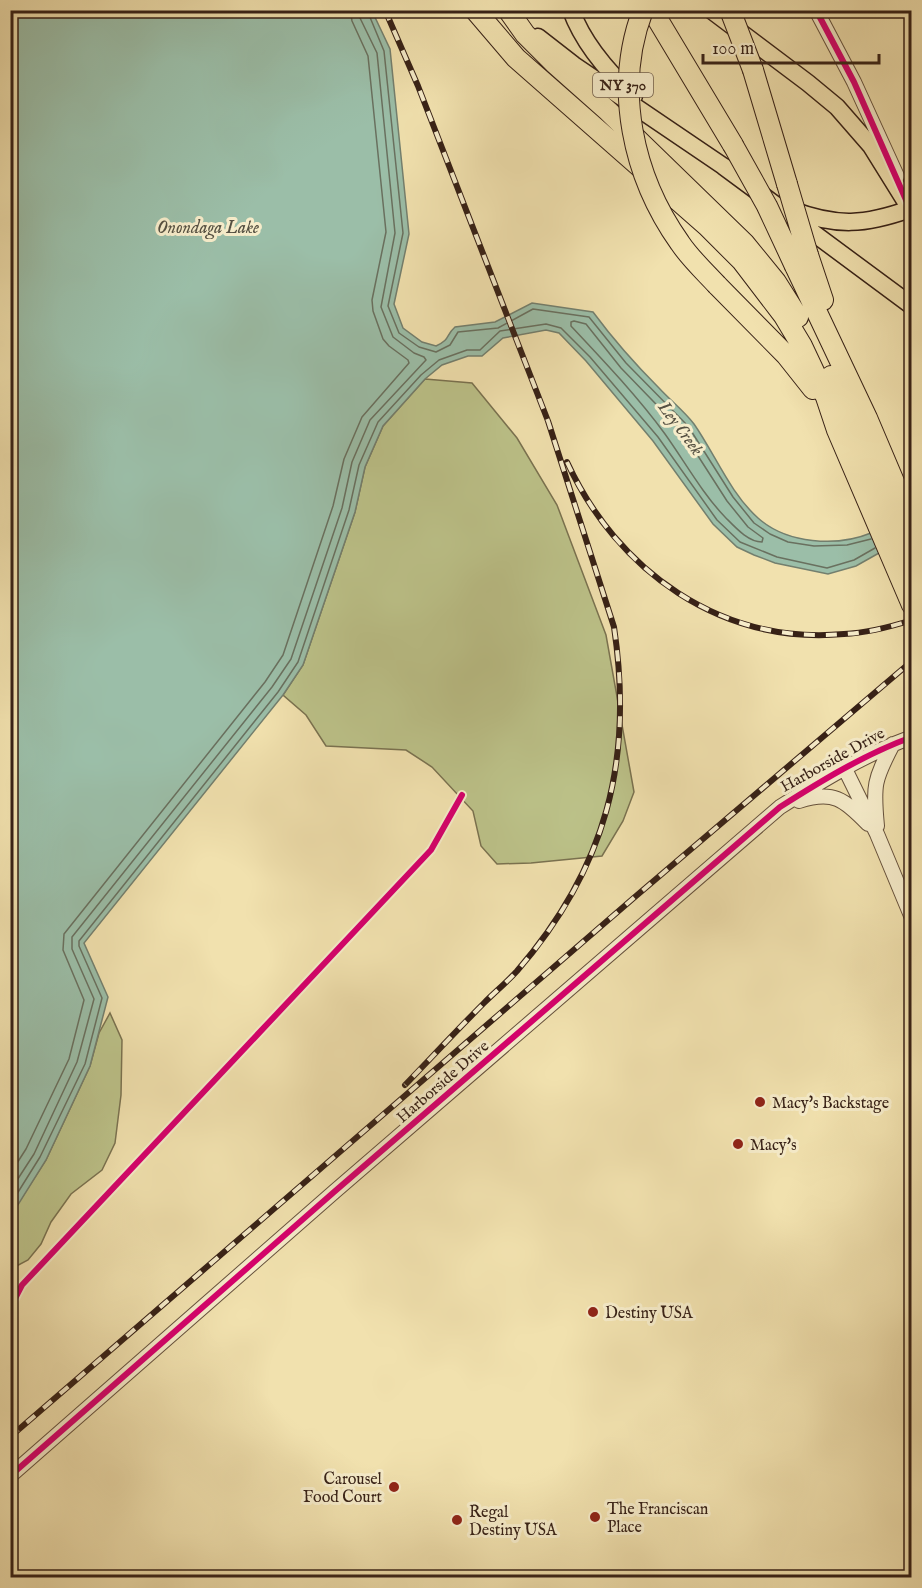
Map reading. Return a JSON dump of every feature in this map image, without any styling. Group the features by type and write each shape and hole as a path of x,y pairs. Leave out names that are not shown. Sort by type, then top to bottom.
{"highway":[{"path":"475,10 516,58 707,226 742,261 784,316 802,346 826,397 852,424 912,524"},
{"path":"508,10 525,34 745,244 770,274 817,346 912,566"},
{"path":"643,10 634,32 629,88 634,139 653,199 680,244 808,381 852,424"},
{"path":"651,10 801,261 848,377 852,424 912,605"},
{"path":"730,10 753,70 787,184 801,261"}],"main road":[{"path":"508,10 574,65 692,145"},
{"name":"NY 370","path":"571,10 603,63 631,93 692,145 912,306"},
{"path":"711,10 837,107 871,146 911,211"},
{"name":"NY 370","path":"772,203 816,219 841,223 876,220 911,211"}],"street":[{"path":"816,10 854,82 911,211"},
{"name":"Harborside Drive","path":"10,1476 334,1192 780,807 845,769 893,744 912,737"},
{"path":"877,834 874,789 877,774 893,744"},
{"path":"845,769 877,834 912,918"},
{"path":"780,807 814,796 833,796 849,804 877,834"},
{"path":"912,1118 912,1181"}],"green space":[{"path":"425,379 472,383 517,438 557,505 606,635 634,792 623,821 602,856 497,864 481,846 473,811 432,767 406,750 326,746 306,715 283,695 303,665 355,512 365,467 383,426"},
{"path":"110,1013 122,1040 121,1095 115,1143 102,1170 71,1194 51,1222 41,1244 28,1260 11,1269 10,1216 46,1160 90,1066 99,1033"}],"water":[{"name":"Onondaga Lake","path":"11,11 372,11 390,49 409,234 394,304 403,328 422,342 436,346 446,339 455,327 495,322 532,303 593,312 633,361 690,419 739,497 758,518 770,527 798,538 843,540 871,533 911,511 911,535 856,566 828,574 775,563 737,547 713,524 653,441 586,361 559,333 546,330 503,338 482,356 468,356 442,365 425,379 383,426 365,467 355,512 303,665 283,695 84,943 108,997 90,1066 46,1160 11,1216"}],"railway":[{"path":"385,10 418,86 548,421 614,627 619,676 620,723 616,768 606,811 592,852 573,893 548,932 517,971 405,1085"},
{"path":"567,462 588,501 614,536 644,567 678,593 715,613 756,627 799,634 861,632 912,620"},
{"path":"10,1437 636,896 912,661"}],"cycle path":[{"path":"816,10 854,82 910,209"},
{"path":"10,1476 334,1192 780,807 860,760 912,737"},
{"path":"10,1308 22,1285 431,850 462,795"}],"place":[{"name":"Macy's Backstage","path":"760,1102"},
{"name":"Macy's","path":"738,1144"},
{"name":"Destiny USA","path":"593,1312"},
{"name":"Carousel Food Court","path":"394,1487"},
{"name":"The Franciscan Place","path":"595,1517"},
{"name":"Regal Destiny USA","path":"457,1520"}],"water label":[{"name":"Ley Creek","path":"681,428"}]}
